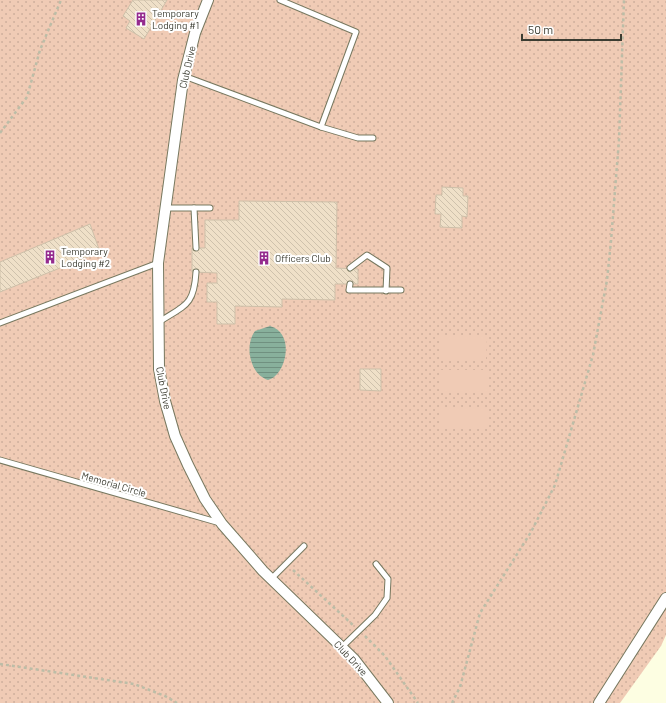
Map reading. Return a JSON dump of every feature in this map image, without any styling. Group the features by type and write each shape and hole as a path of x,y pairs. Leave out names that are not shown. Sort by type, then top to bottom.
{"street":[{"name":"Club Drive","path":"208,0 195,33 184,76 158,263 159,369 165,401 175,436 205,499 222,524 271,579 354,659 388,703"},
{"path":"599,703 666,598"}],"lane":[{"path":"280,0 356,32 321,127"},
{"path":"184,76 321,127 358,138 373,138"},
{"path":"165,208 210,208"},
{"path":"194,208 196,248"},
{"path":"350,268 367,255 387,268 386,291"},
{"path":"0,323 158,263"},
{"path":"158,323 190,302 195,289 196,272"},
{"path":"350,284 349,290 401,290"},
{"name":"Memorial Circle","path":"0,460 222,524"},
{"path":"271,579 304,546"},
{"path":"342,647 375,615 387,598 388,579 376,564"}],"path":[{"path":"0,133 27,97 44,39 61,0"},
{"path":"452,703 460,687 480,613 531,532 555,485 594,355 607,280 612,234 619,134 624,0"},
{"path":"0,664 134,684 165,696 177,703"}],"shaded area":[{"path":"0,0 666,0 666,635 661,646 620,703 0,703"},
{"path":"270,326 278,330 283,337 286,345 286,354 280,371 268,380 262,377 253,366 250,344 255,331"},
{"path":"439,337 487,337 486,359 439,359"},
{"path":"439,370 487,370 487,392 439,392"},
{"path":"440,408 487,408 487,429 440,429"}],"building":[{"name":"Temporary Lodging #1","path":"133,0 167,0 144,39 126,28 130,21 123,16"},
{"path":"442,187 463,188 463,196 468,196 467,217 462,216 462,228 440,227 441,214 435,214 436,195 442,195"},
{"name":"Officers Club","path":"239,201 337,202 336,268 358,269 358,284 335,284 335,300 282,299 282,307 235,306 235,324 217,324 217,302 207,302 207,283 217,283 217,273 192,272 192,248 205,248 205,220 239,220"},
{"name":"Temporary Lodging #2","path":"90,224 100,252 0,292 0,262"},
{"path":"360,369 381,369 381,391 360,390"}],"place":[{"name":"Temporary Lodging #1","path":"141,19"},
{"name":"Temporary Lodging #2","path":"50,257"},
{"name":"Officers Club","path":"264,258"}]}
